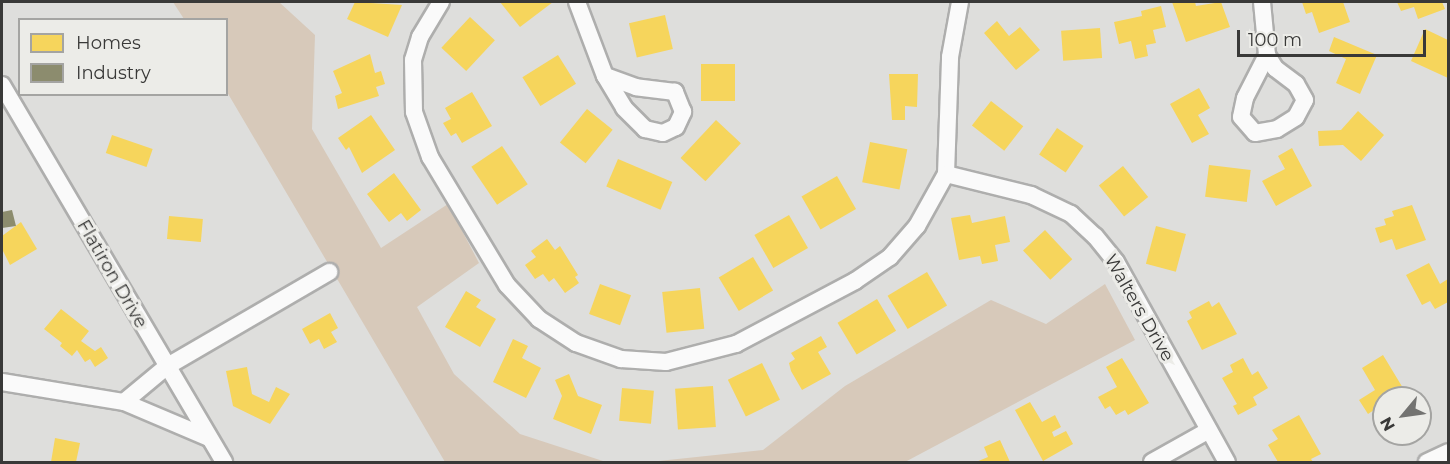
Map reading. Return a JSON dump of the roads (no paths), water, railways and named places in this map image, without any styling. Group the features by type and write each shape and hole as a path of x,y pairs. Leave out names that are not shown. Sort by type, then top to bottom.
{"street":[{"path":"441,2 420,37 413,68 414,112 430,157 507,285 539,319 576,343 621,359 666,362 713,353 855,281 890,257 916,225 946,174 950,57 960,2"},
{"path":"577,2 605,76 624,108 645,129 663,134 676,127 682,112 675,92 636,87 605,76"},
{"path":"1262,2 1267,55 1275,68 1296,84 1305,100 1296,117 1276,129 1255,133 1242,117 1245,98 1267,55"},
{"name":"Flatiron Drive","path":"2,85 224,462"},
{"name":"Walters Drive","path":"946,174 1031,195 1071,214 1095,236 1116,262 1227,462"},
{"path":"124,402 166,367 328,273"},
{"path":"2,382 124,402 209,438"},
{"path":"1152,462 1209,430"},
{"path":"1427,462 1449,452"}]}
